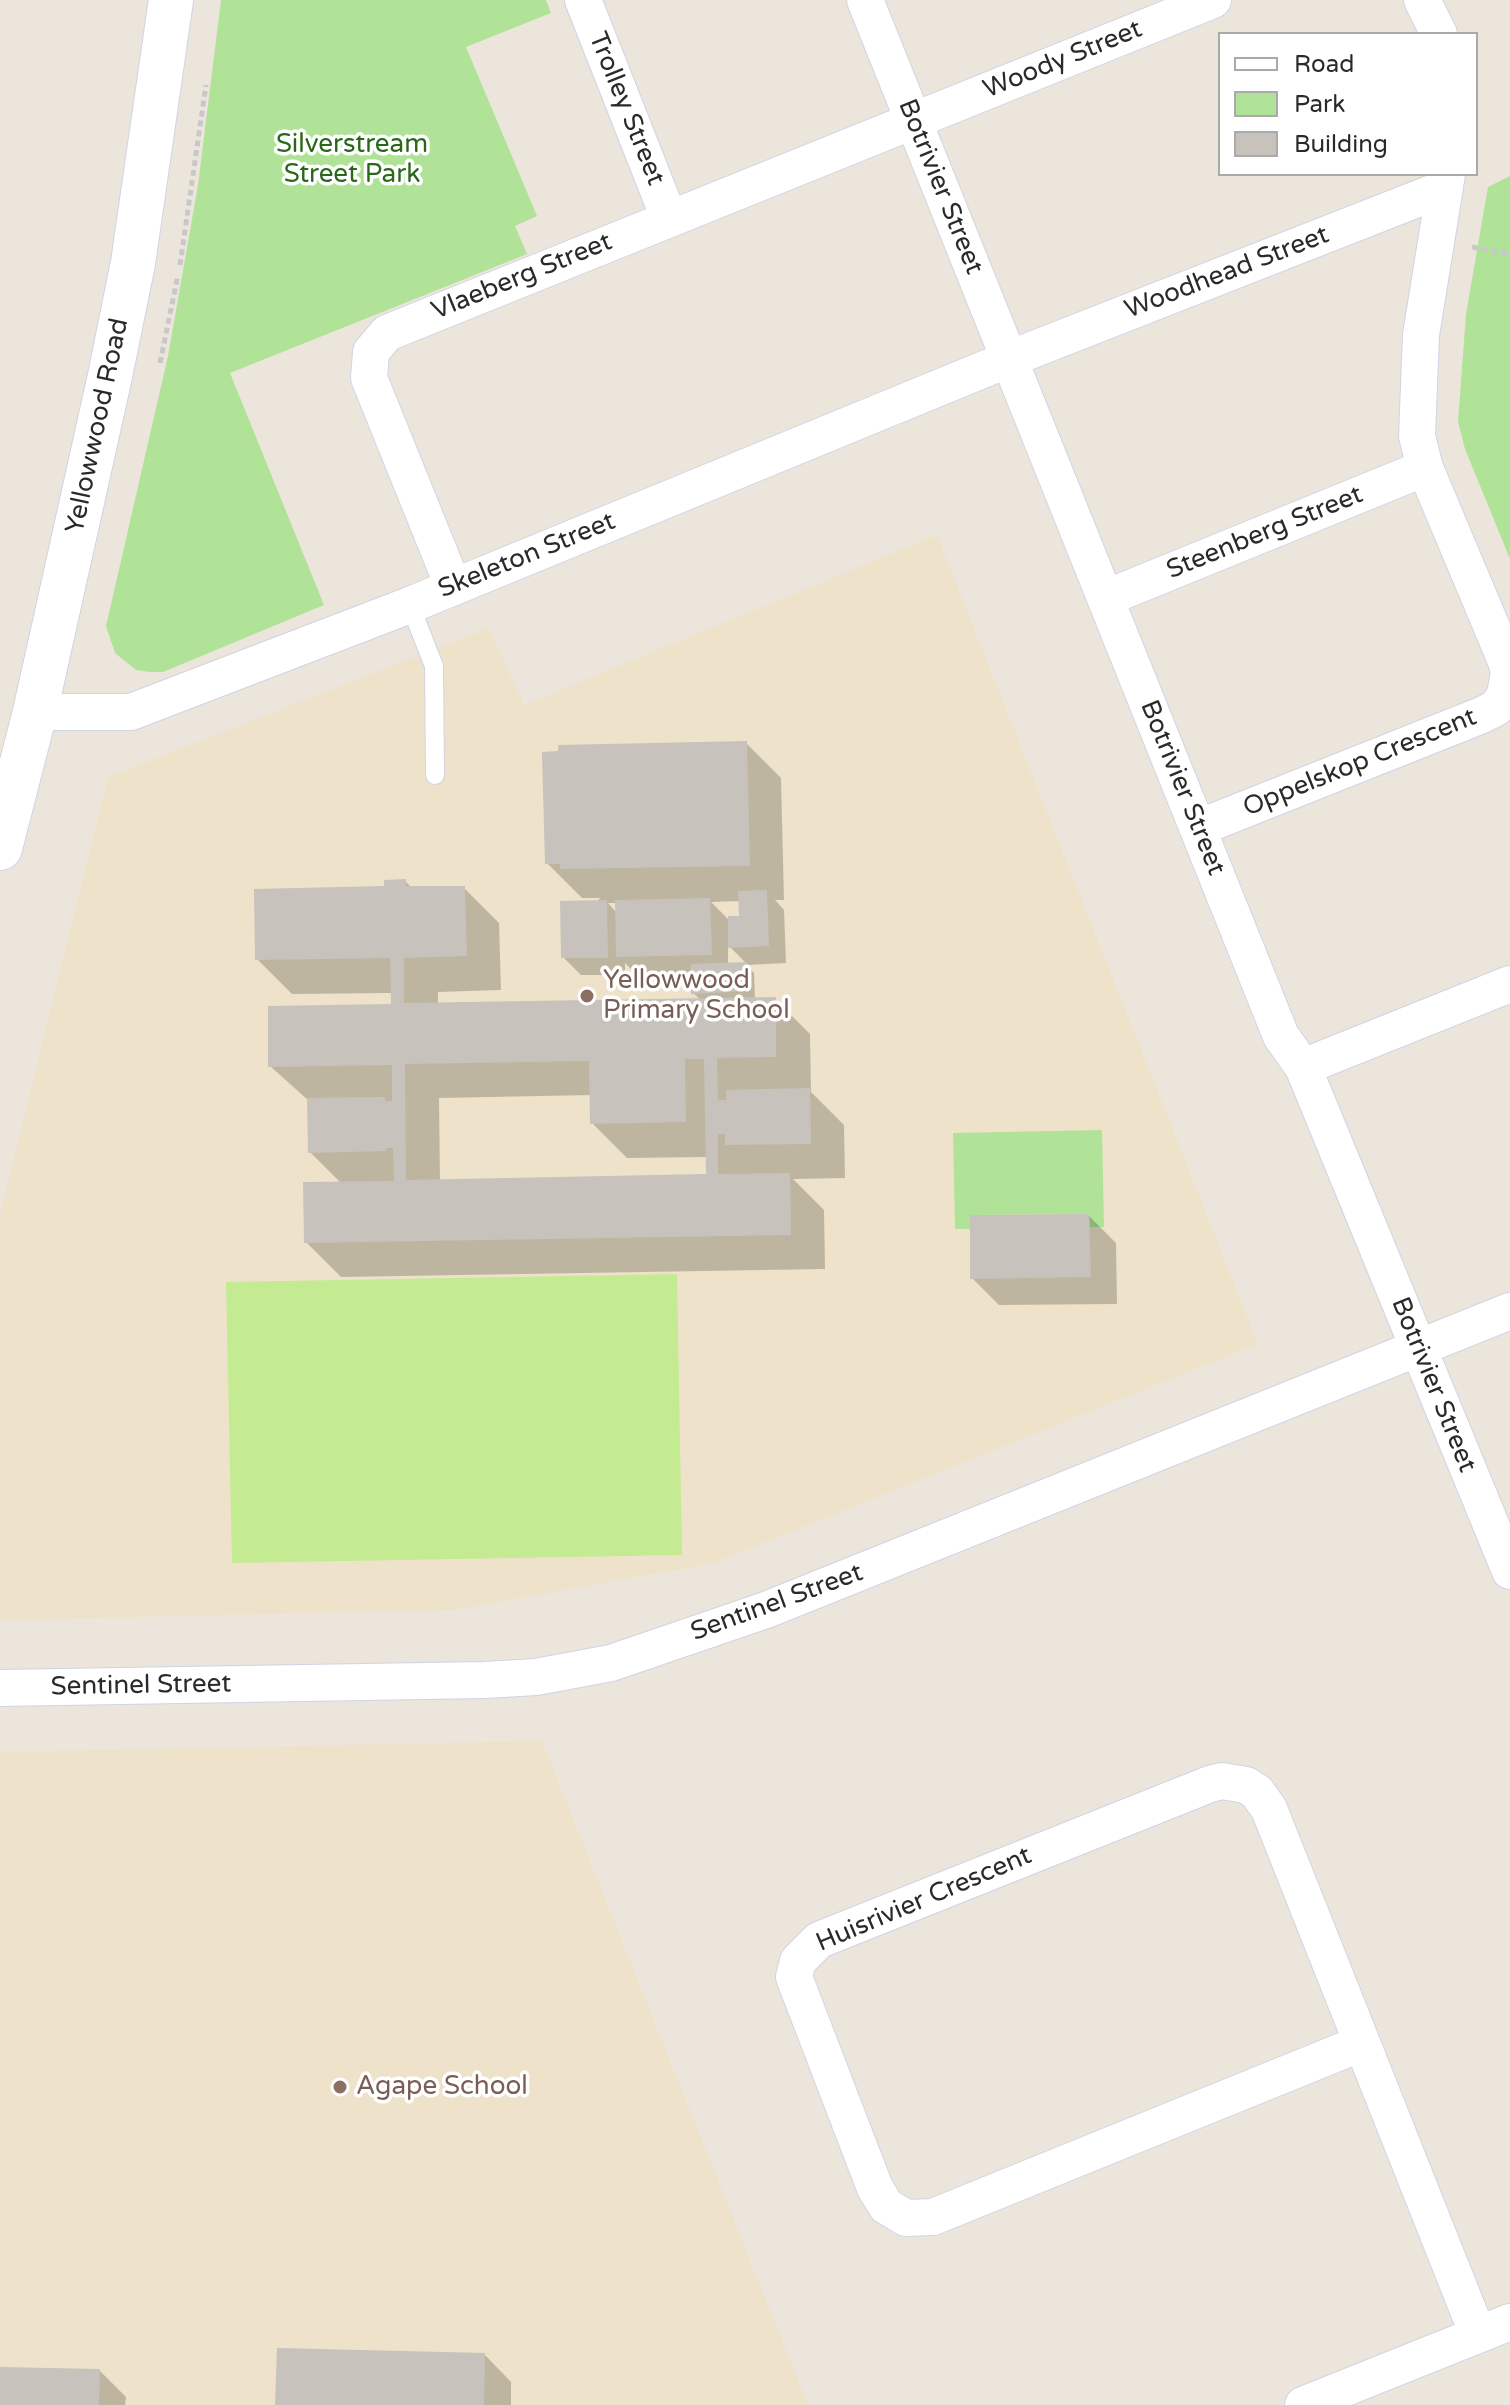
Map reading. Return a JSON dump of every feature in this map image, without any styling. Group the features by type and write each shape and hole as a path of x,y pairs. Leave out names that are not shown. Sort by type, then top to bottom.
{"street":[{"name":"Yellowwood Road","path":"0,848 35,712 133,263 171,0"},
{"name":"Trolley Street","path":"583,0 669,218"},
{"name":"Botrivier Street","path":"865,0 1281,1036 1303,1067 1510,1571"},
{"name":"Woody Street","path":"913,121 1213,0"},
{"path":"1422,0 1438,32"},
{"name":"Vlaeberg Street","path":"453,586 373,391 368,365 371,352 387,333 913,121"},
{"name":"Woodhead Street","path":"1009,359 1446,181"},
{"name":"Oppelskop Crescent","path":"1198,828 1482,715 1496,708 1505,695 1509,672 1506,661 1425,468 1417,436 1421,335 1446,181"},
{"name":"Skeleton Street","path":"35,712 131,712 410,605 1009,359"},
{"name":"Steenberg Street","path":"1106,598 1425,468"},
{"path":"1303,1067 1510,984"},
{"name":"Sentinel Street","path":"0,1688 485,1680 536,1677 611,1663 766,1610 1510,1311"},
{"name":"Huisrivier Crescent","path":"1362,2043 933,2217 906,2218 894,2213 880,2198 794,1977 798,1961 819,1940 1210,1784 1234,1782 1257,1792 1269,1809 1362,2043 1494,2328"},
{"path":"1303,2405 1494,2328"}],"lane":[{"path":"410,605 434,666 435,775"}],"shaded area":[{"name":"Yellowwood Primary School","path":"937,535 1258,1344 714,1563 455,1610 0,1620 0,1215 108,777 489,628 524,705"},
{"name":"Agape School","path":"542,1741 808,2405 0,2405 0,1752"}],"green space":[{"name":"Silverstream Street Park","path":"221,0 546,0 551,13 466,47 537,216 515,226 527,254 230,373 324,605 163,672 149,672 136,670 115,653 106,626 168,356 198,185"},
{"path":"1510,176 1510,559 1465,449 1458,422 1466,314 1488,187"},
{"path":"1102,1130 1104,1227 1090,1227 1089,1214 970,1215 970,1229 955,1229 953,1133"},
{"path":"677,1274 682,1555 232,1563 226,1282"}],"building":[{"path":"747,741 750,866 560,869 560,864 545,864 542,752 558,751 558,745"},
{"path":"406,879 406,886 465,886 467,956 404,958 404,1003 776,997 776,1057 717,1058 718,1100 726,1100 726,1090 810,1088 811,1144 725,1145 725,1134 718,1134 718,1174 790,1173 791,1235 304,1243 303,1182 394,1181 393,1148 386,1148 386,1151 308,1153 307,1098 385,1097 385,1101 392,1101 392,1065 268,1067 268,1006 391,1004 390,958 255,960 254,889 384,886 384,880","holes":["685,1059 704,1059 706,1174 406,1180 405,1064 589,1061 590,1124 686,1122"]},
{"path":"767,890 769,946 728,948 728,916 739,916 738,891"},
{"path":"710,898 712,955 616,957 615,900"},
{"path":"607,900 608,958 561,958 560,901"},
{"path":"747,962 747,991 691,994 691,964"},
{"path":"1089,1214 1091,1277 970,1279 970,1215"},
{"path":"277,2348 485,2353 484,2405 275,2405"},
{"path":"0,2367 100,2369 99,2405 0,2405"}],"place":[{"name":"Yellowwood Primary School","path":"587,996"},
{"name":"Agape School","path":"340,2087"}]}
